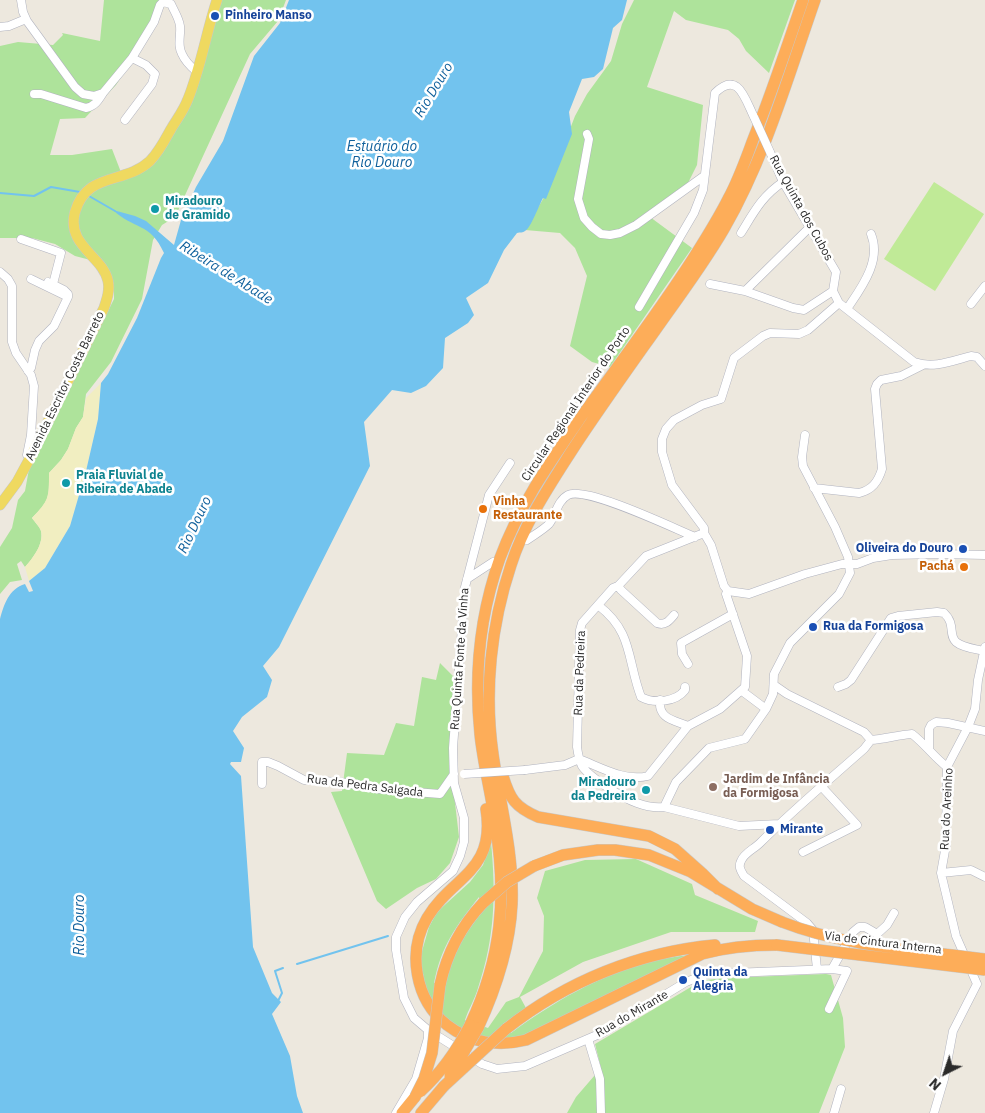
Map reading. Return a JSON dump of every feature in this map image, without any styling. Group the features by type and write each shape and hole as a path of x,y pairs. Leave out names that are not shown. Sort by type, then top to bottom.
{"highway":[{"name":"Circular Regional Interior do Porto","path":"444,1086 474,1026 495,958 502,908 498,839 486,735 492,655 499,605 511,563 547,488 587,427 686,287 723,231 746,188 763,146 800,25 803,0"},
{"name":"Circular Regional Interior do Porto","path":"800,25 815,0"},
{"path":"486,735 507,791 514,802 524,811 538,817 650,836 674,849 718,889"},
{"path":"486,735 478,758 487,822 487,835 482,854 474,867 438,903 427,918 420,934 416,953 418,977 422,993 435,1013 455,1031 482,1042 500,1044 526,1040 702,954 722,948 750,945"},
{"path":"402,1113 415,1097 424,1079 432,1053 440,985 452,948 463,928 483,903 507,882 534,866 563,855 615,850 649,855 663,860 692,872 718,889"},
{"name":"Via de Cintura Interna","path":"718,889 752,909 809,932 851,942 985,959"},
{"path":"421,1113 444,1086 506,1029 568,988 622,964 659,954 690,947 737,943 750,945"},
{"name":"Via de Cintura Interna","path":"750,945 777,945 985,970"},
{"name":"Circular Regional Interior do Porto","path":"415,1097 435,1079 474,1026"}],"main road":[{"name":"Avenida Escritor Costa Barreto","path":"0,505 17,482 30,458 100,316 108,294 108,280 104,271 85,250 76,234 74,219 78,205 82,197 92,186 136,171 152,159 162,145 187,101 217,0"}],"street":[{"path":"21,0 26,19 75,87 88,96 103,93"},
{"path":"34,94 41,94 86,108 92,107 132,58 154,22 160,5 163,2 171,4 180,26 179,42 181,53 188,64 197,72"},
{"path":"0,26 9,26 26,19"},
{"path":"125,120 152,84 155,74 146,65 132,58"},
{"name":"Rua Quinta dos Cubos","path":"704,176 715,93 721,86 735,85 741,90 783,182 836,272 833,290 839,303 914,362 923,365"},
{"path":"587,134 588,139 578,199 584,218 601,234 620,233 636,225 704,176"},
{"path":"639,307 694,213 703,190 704,176"},
{"path":"741,233 761,200 773,188 783,182"},
{"path":"745,291 810,227"},
{"path":"847,310 870,274 875,244 871,234"},
{"path":"22,239 61,253 50,283 68,294 54,326 39,341 31,368 28,371"},
{"path":"0,272 8,279 12,286 12,342 16,353 34,381 31,435 27,455 30,458"},
{"path":"32,280 68,297"},
{"path":"710,284 745,291 804,310 833,290"},
{"path":"971,304 985,286"},
{"path":"839,303 808,330 799,334 770,333 763,336 734,358 721,399 702,405 674,420 666,429 662,440 662,452 672,485 704,528 704,534 711,545 724,586 728,591 749,594 805,574 842,564 850,565 892,555 985,555"},
{"path":"814,488 859,493 865,492 879,480 882,469 875,389 880,380 901,376 923,365 935,365 971,356 977,357 985,366"},
{"path":"664,807 676,782 709,748 744,739 766,709 772,694 774,674 790,643 839,594 850,573 848,557 835,527 803,466 802,457 805,435"},
{"name":"Rua Quinta Fonte da Vinha","path":"454,774 453,748 465,587 489,495 510,463"},
{"path":"527,540 549,524 564,499 569,495 579,494 627,508 695,537"},
{"name":"Rua da Pedreira","path":"579,759 577,747 580,630 582,623 613,588 618,586 646,556 704,534"},
{"path":"467,579 493,562"},
{"path":"618,586 657,623 666,623 674,615"},
{"path":"454,774 525,770 565,765 579,759 622,776 641,778 648,776 688,726 720,709 742,691 746,681 747,656 726,594 728,591"},
{"path":"599,606 610,614 623,634 641,697 645,700 675,699 681,695 685,687"},
{"path":"838,687 851,680 888,622 898,616 944,613 952,622 952,638 956,643 984,649"},
{"path":"688,664 682,654 681,643 733,614"},
{"name":"Rua do Areinho","path":"977,984 956,936 941,873 946,845 947,767 968,727 975,709 984,649"},
{"path":"774,685 787,694 864,732 871,740"},
{"path":"742,691 766,709"},
{"path":"660,700 659,708 664,715 688,726"},
{"path":"929,750 929,729 936,722 985,731"},
{"path":"817,969 813,930 807,923 744,876 740,870 740,863 745,855 864,749 871,740 912,734 923,743 936,759 947,767"},
{"path":"579,759 583,767 595,778 627,799 639,804 658,808 664,807 739,826 779,824"},
{"name":"Rua da Pedra Salgada","path":"262,784 262,762 278,766 304,780 340,782 378,789 440,794 454,774"},
{"name":"Rua do Mirante","path":"454,774 454,783 464,818 464,842 460,856 452,871 417,902 405,917 396,937 396,950 404,998 414,1018 428,1030 482,1064 497,1069 525,1066 604,1032 686,982 707,974 832,969"},
{"path":"803,852 857,825 821,786"},
{"path":"941,873 971,870 985,877"},
{"path":"829,1009 846,971 832,969 853,932 859,927 865,927 877,934 888,925 894,913"},
{"path":"934,1113 944,1079 953,1031 977,984 985,990"},
{"path":"396,1113 416,1079 428,1038 428,1030"},
{"path":"588,1039 600,1079 601,1113"},
{"path":"834,1113 841,1089"}],"green space":[{"path":"104,0 161,0 143,43 116,85 85,118 60,119 50,155 72,155 112,149 124,180 134,176 191,98 215,0 286,0 278,21 250,54 175,217 162,225 153,240 142,299 111,362 86,394 83,417 76,428 68,449 49,473 47,498 32,518 41,531 42,536 39,546 25,567 21,561 17,564 22,580 10,582 0,594 0,547 12,528 18,500 25,491 29,469 114,299 114,285 109,270 102,263 75,256 55,244 32,238 0,238 0,46 18,42 53,45 63,35 62,33 100,41"},
{"path":"634,0 795,0 769,73 746,51 739,39 728,30 686,20 674,11 647,87 703,105 697,165 686,187 650,217 692,248 610,367 592,362 570,346 587,276 575,248 560,233 525,230 543,199 575,116 587,94 611,61 622,24"},
{"path":"934,182 984,214 935,291 884,259"},
{"path":"440,663 454,677 451,769 459,837 450,863 436,879 417,888 386,909 377,901 331,792 342,791 347,753 384,755 396,723 414,726 422,677 436,680"},
{"path":"491,842 494,898 491,933 484,969 465,1020 488,1028 506,1002 519,997 543,951 544,916 537,898 545,871 585,860 636,859 692,884 695,895 758,921 755,932 671,932 583,962 520,997 526,1008 503,1024 511,1033 560,1000 595,982 651,961 689,955 530,1034 510,1039 483,1039 447,1021 429,998 420,958 429,927 437,912 470,882 483,865","holes":["479,897 481,913 458,947 445,985 434,983 441,958 450,937"]},
{"path":"831,975 843,1018 845,1047 819,1113 567,1113 576,1097 601,1068 595,1044 696,984 707,980 724,978"}],"sand":[{"name":"Praia Fluvial de Ribeira de Abade","path":"101,383 98,419 86,471 70,526 45,568 29,581 25,567 37,550 42,536 40,529 32,518 47,498 49,473 68,449 76,428 83,417 86,398"}],"water":[{"name":"Estuário do Rio Douro","path":"289,0 627,0 622,20 613,28 603,69 594,77 582,79 569,112 572,134 546,199 543,198 527,229 517,233 504,250 488,283 466,298 474,315 468,323 445,338 443,368 426,386 411,393 392,390 364,422 370,466 279,647 263,666 272,680 267,697 242,717 233,731 244,748 241,762 231,762 230,764 241,776 253,947 272,993 281,1002 272,1014 290,1056 297,1096 303,1113 0,1113 0,619 5,603 15,589 25,584 29,592 33,591 29,581 45,568 70,526 86,471 98,419 101,383 108,374 137,318 164,253 153,236 113,210 146,221 174,245 181,220 196,187 223,141 254,56 280,23"}],"waterway":[{"name":"Ribeira de Abade","path":"0,193 34,196 51,187 80,192"},
{"name":"Ribeira de Abade","path":"89,196 115,211"},
{"path":"297,964 388,936"},
{"path":"278,1001 282,993 275,971 283,968"}],"place":[{"name":"Pinheiro Manso","path":"215,16"},
{"name":"Miradouro de Gramido","path":"155,209"},
{"name":"Praia Fluvial de Ribeira de Abade","path":"66,483"},
{"name":"Vinha Restaurante","path":"483,509"},
{"name":"Oliveira do Douro","path":"963,549"},
{"name":"Pachá","path":"964,567"},
{"name":"Rua da Formigosa","path":"813,627"},
{"name":"Jardim de Infância da Formigosa","path":"713,787"},
{"name":"Miradouro da Pedreira","path":"646,790"},
{"name":"Mirante","path":"770,830"},
{"name":"Quinta da Alegria","path":"683,980"}],"water label":[{"name":"Rio Douro","path":"434,90"},
{"name":"Rio Douro","path":"195,525"},
{"name":"Rio Douro","path":"80,925"}]}
